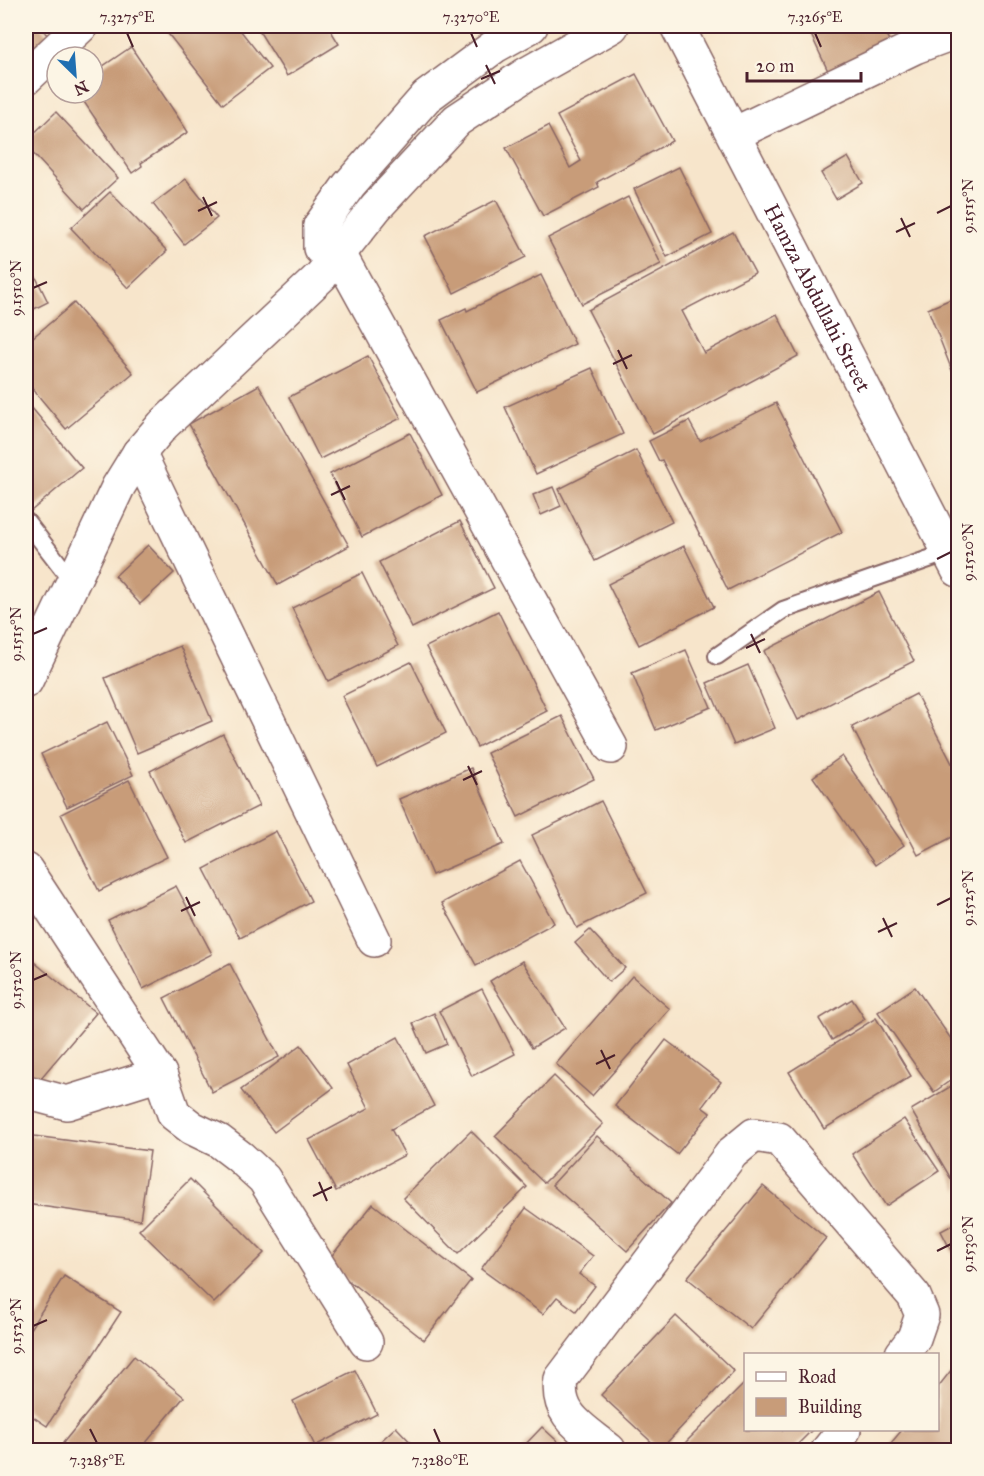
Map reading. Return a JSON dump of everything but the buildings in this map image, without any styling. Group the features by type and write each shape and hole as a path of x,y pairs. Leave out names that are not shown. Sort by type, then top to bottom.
{"street":[{"path":"26,78 81,26"},
{"path":"531,26 495,46 426,97 349,184 326,251 611,747"},
{"path":"26,681 118,487 139,453 163,425 326,251 376,207 457,120 525,75 612,26"},
{"name":"Hamza Abdullahi Street","path":"677,26 954,561"},
{"path":"734,134 910,36 958,31"},
{"path":"139,453 374,940"},
{"path":"31,894 160,1074 174,1114 192,1128 219,1142 240,1157 264,1179 366,1342"},
{"path":"26,1092 67,1103 160,1074"},
{"path":"609,1450 566,1415 558,1396 561,1379 732,1153 753,1135 778,1138 914,1296 922,1315 914,1338 903,1353"},
{"path":"828,1450 843,1431"}],"lane":[{"path":"26,521 73,582"},
{"path":"717,656 783,610 954,561"}]}
